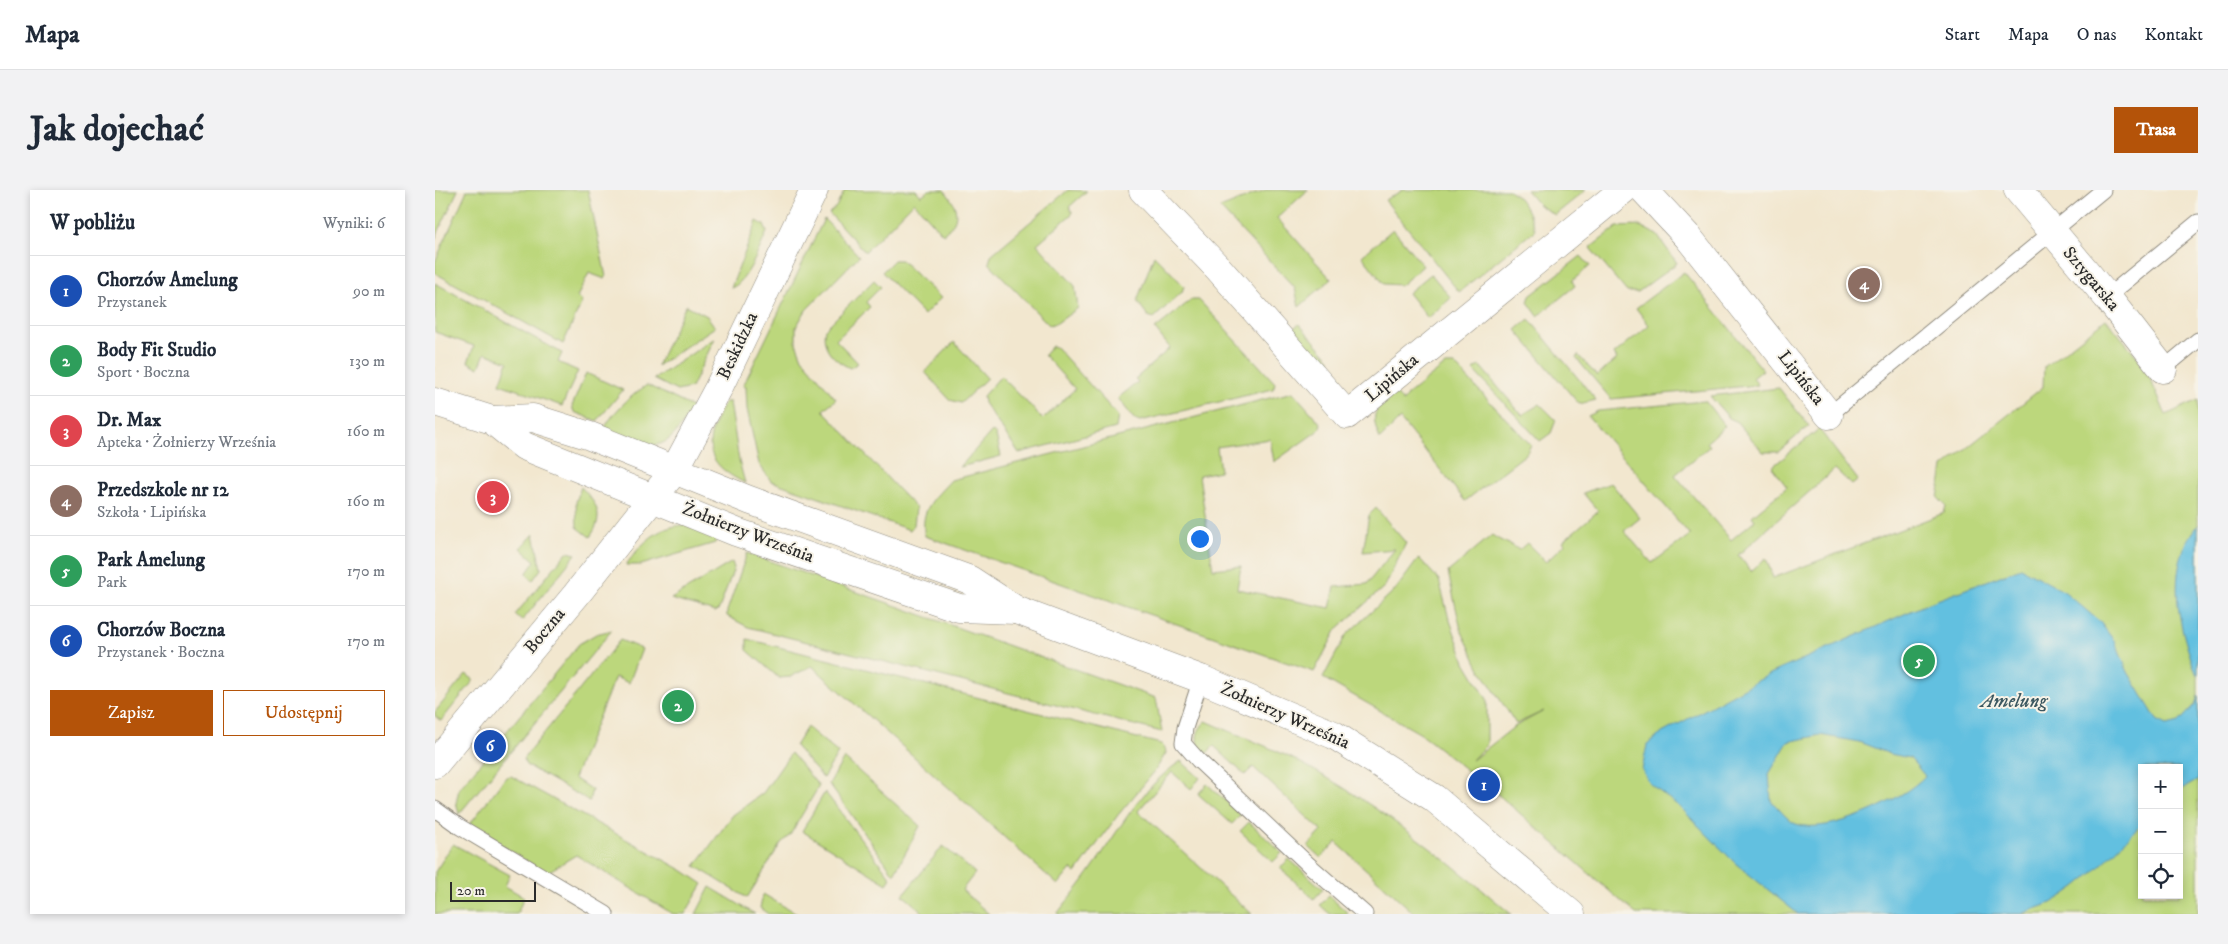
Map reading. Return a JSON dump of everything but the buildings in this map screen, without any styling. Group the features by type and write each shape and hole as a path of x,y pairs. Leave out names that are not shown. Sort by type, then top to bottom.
{"street":[{"name":"Beskidzka","path":"653,497 674,471 718,389 815,190"},
{"name":"Lipińska","path":"1143,190 1218,268 1347,414 1623,190"},
{"name":"Lipińska","path":"1644,190 1687,237 1829,415"},
{"name":"Sztygarska","path":"2018,190 2107,297 2163,369"},
{"name":"Żołnierzy Września","path":"435,402 492,420 533,418 590,436 749,500 970,580 1016,610 1201,679 1334,735 1434,798 1571,914"},
{"name":"Żołnierzy Września","path":"492,420 524,446 736,532 959,608 1016,610"},
{"name":"Boczna","path":"435,764 576,595 653,497"}],"lane":[{"name":"Lipińska","path":"1829,415 2103,190"},
{"path":"2107,297 2198,222"},
{"path":"2163,369 2198,340"},
{"path":"1201,679 1185,728 1183,744 1309,865 1365,914"},
{"path":"435,809 460,827 607,914"}],"green space":[{"path":"435,190 458,190 435,239"},
{"path":"467,190 588,190 606,277 605,279 589,273 577,297 582,302 563,344 435,273 435,262"},
{"path":"845,190 916,190 921,196 929,190 944,190 955,207 955,218 949,229 943,234 914,202 865,252 829,213 836,207"},
{"path":"1068,190 1087,191 1069,207 1073,213 1037,244 1075,286 1078,308 1057,323 1049,325 989,263 991,255"},
{"path":"1265,190 1308,190 1277,218 1331,279 1299,307 1295,288 1220,208"},
{"path":"1403,190 1509,190 1522,202 1535,230 1459,292 1385,200"},
{"path":"1526,190 1586,190 1555,215 1539,205"},
{"path":"824,219 859,256 806,310 796,327 796,343 802,358 836,399 823,410 916,508 914,525 910,530 771,481 759,464 747,409 746,387 743,386"},
{"path":"757,221 764,225 767,232 748,272 737,285 731,288"},
{"path":"1640,226 1657,235 1677,263 1638,292 1627,292 1590,248 1617,227"},
{"path":"1393,229 1423,266 1401,285 1384,284 1362,256"},
{"path":"1154,255 1184,286 1182,292 1154,318 1148,316 1137,301"},
{"path":"1581,256 1590,266 1572,281 1575,286 1538,316 1528,302 1530,296"},
{"path":"894,260 901,260 941,298 924,315 882,272"},
{"path":"1684,272 1763,370 1753,378 1758,385 1611,399 1576,358 1578,355 1597,376 1617,359 1614,354 1649,325 1636,308"},
{"path":"1431,274 1451,298 1428,318 1408,293"},
{"path":"874,280 881,287 866,302 870,307 836,340 858,363 850,368 838,361 830,352 825,342 825,329"},
{"path":"435,283 562,353 558,362 578,371 562,406 500,384 508,362 485,353 479,368 468,362 474,346 435,332"},
{"path":"1191,300 1199,300 1275,383 1273,389 1140,421 1134,419 1118,398 1138,382 1135,379 1170,348 1155,329"},
{"path":"686,305 707,316 715,327 657,366"},
{"path":"1529,319 1596,400 1579,404 1516,330"},
{"path":"2106,319 2144,365 2166,415 2198,400 2198,914 1636,914 1501,797 1421,734 1323,678 1346,635 1396,589 1419,558 1439,580 1448,615 1465,662 1487,699 1487,744 1471,761 1514,727 1544,711 1516,724 1480,669 1461,630 1448,572 1492,535 1519,550 1527,543 1546,562 1565,544 1563,541 1598,511 1583,493 1611,483 1640,518 1624,531 1652,563 1690,535 1588,416 1598,411 1705,401 1725,426 1707,442 1710,446 1675,475 1731,540 1755,520 1752,516 1787,487 1772,467 1819,429 1858,480 1852,485 1835,469 1738,555 1751,571 1766,558 1773,578 1944,513 1946,506 1938,498 1943,467 2043,387 2044,367"},
{"path":"1299,324 1331,360 1321,367 1291,330"},
{"path":"715,338 691,388 677,391 654,379"},
{"path":"954,342 987,378 961,403 950,400 925,372"},
{"path":"1052,346 1056,347 1118,416 1116,428 1019,453 984,403 983,396 1001,376 1043,419 1075,389 1044,355"},
{"path":"1445,365 1455,365 1531,445 1526,454 1465,501 1400,419 1380,439 1375,423 1376,412 1395,392 1403,402 1407,395"},
{"path":"1480,366 1522,415 1540,404 1556,420 1551,433 1540,441 1473,370"},
{"path":"586,373 623,390 597,421 574,412 572,406"},
{"path":"647,385 692,407 673,435 665,442 645,445 601,435 609,420 633,395"},
{"path":"1779,388 1809,426 1778,452 1763,452 1736,421 1729,418 1710,396"},
{"path":"1293,392 1321,424 1319,430 1274,462 1270,439 1217,447 1220,471 1199,475 1213,569 1241,566 1237,589 1330,608 1335,587 1367,584 1395,549 1363,552 1369,515 1376,508 1406,543 1385,586 1337,629 1314,672 925,536 924,518 926,511 951,480"},
{"path":"725,402 730,402 739,461 745,483 720,467 711,449 710,439 713,428"},
{"path":"992,431 996,435 1001,456 960,467"},
{"path":"581,487 597,510 597,523 590,537 577,527 576,502"},
{"path":"684,525 718,535 715,543 641,565 626,565 637,550 657,533 674,526"},
{"path":"534,534 541,569 533,580 526,574 535,561 521,548"},
{"path":"567,552 576,554 522,621 515,615"},
{"path":"747,553 1156,698 1162,732 748,627 727,616 727,611"},
{"path":"732,562 734,568 719,609 715,612 671,599"},
{"path":"612,630 459,814 456,803 459,789 579,644 596,634"},
{"path":"747,639 1161,744 1165,748 1166,753 1155,771 1118,815 1076,873 1071,869 1058,885 812,666 790,677 779,678 747,650"},
{"path":"620,640 642,649 629,683 615,677 574,778 592,790 589,801 526,765 523,759"},
{"path":"466,674 474,680 441,721 435,716 435,712"},
{"path":"1206,721 1290,757 1357,796 1436,852 1511,914 1415,914 1336,842 1321,858 1308,846 1322,831 1253,767 1245,775 1214,746 1207,753 1199,748 1198,733"},
{"path":"807,727 838,753 823,778 795,746"},
{"path":"791,753 819,786 790,835 781,843 747,898 695,866 733,815 763,793"},
{"path":"844,758 920,826 894,874 829,784"},
{"path":"1181,761 1200,778 1191,789 1172,772 1138,811 1252,914 1057,914 1083,881 1127,816 1151,786"},
{"path":"511,776 682,870 703,884 685,914 673,914 576,855 546,873 469,825 506,777"},
{"path":"1207,784 1241,815 1232,824 1198,794"},
{"path":"825,792 891,878 887,884 802,831"},
{"path":"1249,822 1282,853 1273,862 1240,831"},
{"path":"453,844 510,875 505,886 524,897 517,914 435,914 435,872"},
{"path":"943,846 975,873 962,890 989,914 925,914 903,895"},
{"path":"1289,859 1323,889 1314,899 1280,868"},
{"path":"710,887 755,914 696,914"},
{"path":"763,894 797,914 768,914 760,908"},
{"path":"1329,896 1349,914 1330,914 1320,905"}],"water":[{"path":"2198,525 2198,678 2187,647 2179,615 2177,581 2184,549"},
{"name":"Amelung","path":"2021,568 2065,592 2100,622 2115,642 2128,672 2157,720 2167,725 2179,722 2195,705 2198,696 2198,780 2183,789 2183,764 2138,764 2138,828 2076,887 2051,903 2022,914 1798,914 1735,863 1681,808 1650,784 1642,770 1647,745 1662,733 1772,673 1929,603","holes":["1820,735 1859,742 1890,754 1910,758 1925,776 1900,795 1864,814 1827,825 1810,826 1796,824 1786,817 1771,801 1769,774 1788,742"]}],"place":[{"name":"Przedszkole nr 12","path":"1864,284"},
{"name":"Dr. Max","path":"493,497"},
{"name":"Park Amelung","path":"1919,661"},
{"name":"Body Fit Studio","path":"678,706"},
{"name":"Chorzów Boczna","path":"490,746"},
{"name":"Chorzów Amelung","path":"1484,785"}]}
